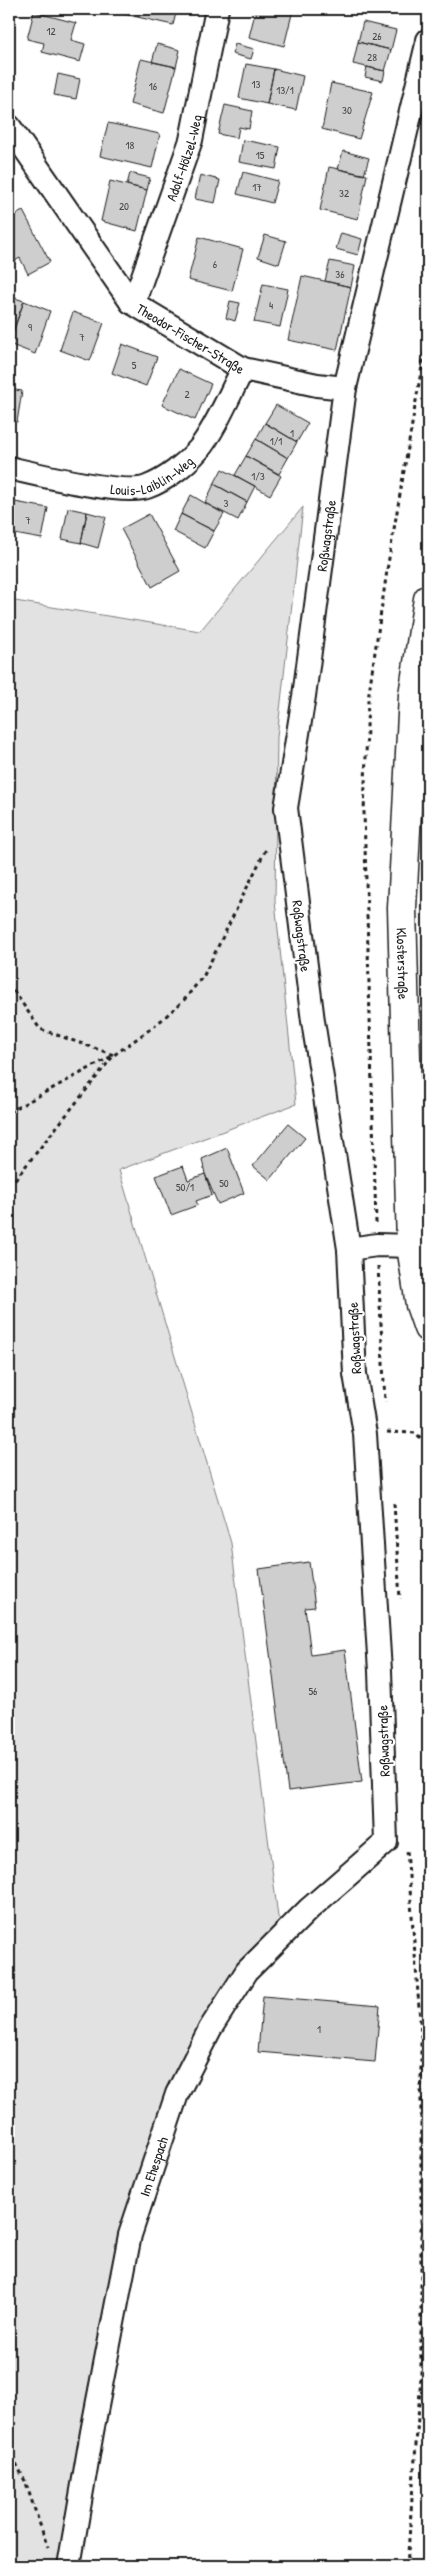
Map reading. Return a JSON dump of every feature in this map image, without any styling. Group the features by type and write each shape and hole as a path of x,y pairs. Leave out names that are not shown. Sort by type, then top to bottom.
{"main road":[{"name":"Klosterstraße","path":"428,599 413,695 402,908 411,1246 420,1305 428,1328"}],"street":[{"name":"Adolf-Hölzel-Weg","path":"131,302 137,292 192,140 217,9"},
{"name":"Roßwagstraße","path":"386,1842 380,1671 364,1434 355,1374 349,1248 313,1021 286,808 305,687 345,388 428,40"},
{"name":"Theodor-Fischer-Straße","path":"9,126 131,302 243,369 317,385 345,388"},
{"name":"Louis-Laiblin-Weg","path":"9,468 70,481 125,489 146,488 176,470 199,448 243,369"},
{"path":"349,1248 377,1245 411,1246"},
{"name":"Im Ehespach","path":"69,2565 130,2236 177,2094 210,2029 247,1971 309,1909 386,1842"}],"path":[{"path":"383,1384 364,822 368,699 388,564 428,331"},
{"path":"9,1112 114,1055 156,1025 184,1000 204,975 286,808"},
{"path":"9,984 40,1028 114,1055"},
{"path":"9,1186 114,1055"},
{"path":"364,1434 387,1432 415,1434 428,1447"},
{"path":"407,2566 421,2377 421,2033"},
{"path":"9,2449 24,2482 51,2556 69,2565"}],"shaded area":[{"path":"303,507 277,737 275,901 296,1104 119,1170 231,1543 278,1917 290,1930 210,2029 130,2236 71,2566 9,2566 9,600 200,631"}],"building":[{"path":"125,9 177,9 173,25 124,14"},
{"path":"256,9 293,10 284,46 249,37"},
{"path":"34,12 76,23 71,40 85,44 80,62 42,52 44,43 27,39"},
{"path":"363,22 396,30 391,50 358,42"},
{"path":"358,42 391,50 385,71 353,64"},
{"path":"157,44 180,50 176,67 152,62"},
{"path":"235,44 254,49 251,59 232,54"},
{"path":"141,59 176,67 164,113 130,104"},
{"path":"246,64 274,69 267,104 239,98"},
{"path":"367,67 385,71 383,81 365,77"},
{"path":"274,69 303,76 296,110 267,104"},
{"path":"58,74 80,79 76,99 54,95"},
{"path":"331,83 373,92 359,139 322,129"},
{"path":"225,105 252,111 249,129 239,127 237,138 218,134"},
{"path":"108,123 160,134 152,168 100,156"},
{"path":"243,140 280,147 276,169 239,162"},
{"path":"343,151 369,158 364,175 338,169"},
{"path":"329,167 367,175 358,219 320,210"},
{"path":"243,172 278,181 272,203 237,194"},
{"path":"130,173 150,178 147,190 127,185"},
{"path":"200,175 220,180 215,203 195,199"},
{"path":"110,181 147,190 137,231 101,221"},
{"path":"23,211 50,262 28,274 20,258 9,264 9,218"},
{"path":"341,233 362,239 358,255 336,249"},
{"path":"265,235 286,241 279,264 258,257"},
{"path":"199,237 243,249 232,291 188,280"},
{"path":"330,261 355,266 351,287 325,281"},
{"path":"302,276 351,287 337,350 288,340"},
{"path":"263,284 288,289 280,327 254,322"},
{"path":"9,296 24,301 9,342"},
{"path":"24,301 50,311 35,354 9,344"},
{"path":"230,301 240,303 235,321 226,318"},
{"path":"73,312 104,323 90,361 60,350"},
{"path":"122,344 157,357 146,386 112,373"},
{"path":"179,369 211,384 195,420 162,405"},
{"path":"9,389 22,391 17,422 9,420"},
{"path":"276,405 308,423 297,442 265,423"},
{"path":"265,423 297,442 288,458 256,439"},
{"path":"256,439 288,458 279,474 246,456"},
{"path":"246,456 281,476 270,495 235,475"},
{"path":"222,469 255,486 247,502 214,484"},
{"path":"214,484 247,502 238,520 205,503"},
{"path":"191,495 224,514 214,531 181,514"},
{"path":"15,502 48,508 42,539 9,533"},
{"path":"68,508 87,512 81,543 62,539"},
{"path":"87,512 106,517 98,548 81,543"},
{"path":"149,514 180,571 152,587 121,529"},
{"path":"181,514 214,531 205,548 173,531"},
{"path":"288,1124 305,1138 270,1180 253,1166"},
{"path":"227,1148 244,1193 218,1204 205,1174 202,1159"},
{"path":"183,1166 188,1180 205,1174 212,1195 196,1201 198,1205 171,1215 156,1176"},
{"path":"309,1562 315,1607 305,1608 311,1655 345,1650 362,1782 288,1791 259,1569"},
{"path":"263,1996 380,2006 375,2062 258,2052"}]}
